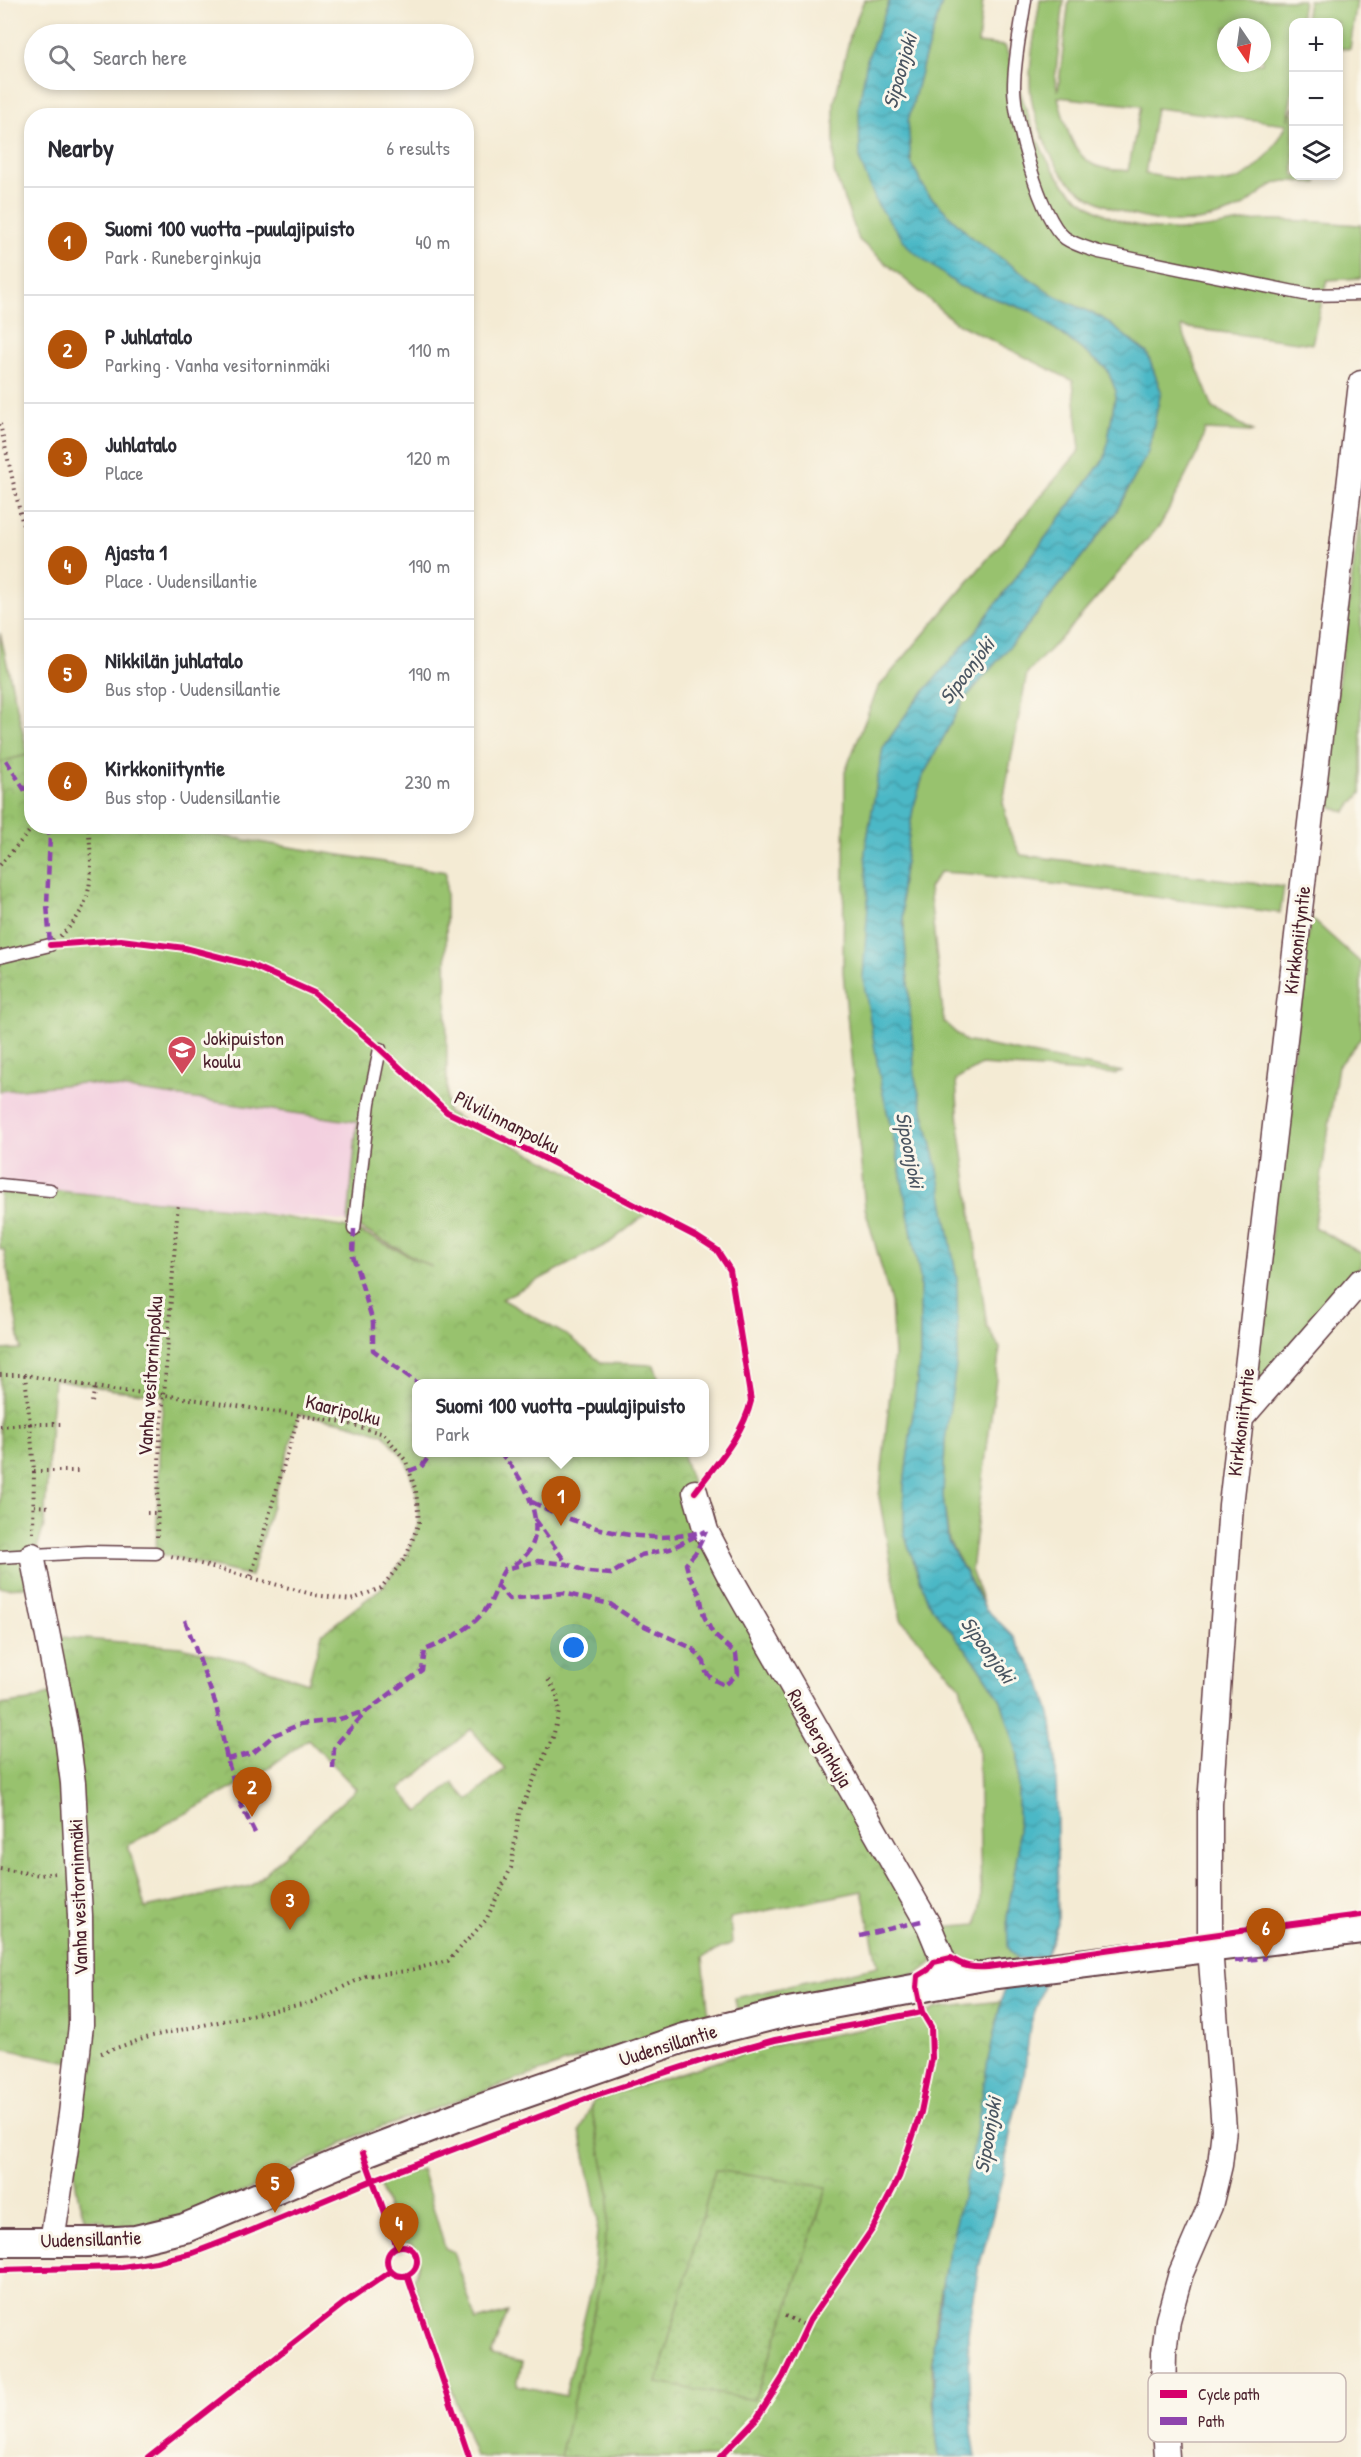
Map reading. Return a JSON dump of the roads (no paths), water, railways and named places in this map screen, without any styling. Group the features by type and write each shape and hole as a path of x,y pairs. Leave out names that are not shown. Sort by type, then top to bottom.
{"street":[{"name":"Kirkkoniityntie","path":"1164,2373 1168,2320 1181,2273 1210,2206 1220,2165 1224,2129 1210,1948 1210,1804 1231,1505 1361,383"},
{"path":"1243,1416 1361,1281"},
{"name":"Runeberginkuja","path":"695,1492 706,1531 730,1577 929,1926 942,1960 946,1982"},
{"name":"Vanha vesitorninmäki","path":"32,1555 66,1729 73,1783 79,1870 81,2025 71,2114 52,2242"},
{"name":"Uudensillantie","path":"0,2242 135,2240 177,2230 457,2117 684,2038 783,2013 989,1975 1361,1929"},
{"name":"Kirkkoniityntie","path":"1166,2442 1167,2457"}],"lane":[{"path":"1025,0 1014,87 1017,107 1035,183 1049,220 1064,237 1079,246 1099,252 1309,295 1361,294"},
{"path":"0,957 50,945"},
{"path":"354,1230 369,1103 380,1049"},
{"path":"0,1185 50,1190"},
{"path":"0,1557 88,1552 156,1553"}],"water":[{"name":"Sipoonjoki","path":"890,0 943,0 908,121 911,162 927,193 972,238 1055,296 1102,318 1147,353 1161,391 1148,452 1115,514 1029,624 963,701 923,776 913,809 901,887 915,1078 938,1170 957,1279 958,1352 945,1441 943,1496 948,1541 985,1608 1013,1636 1041,1683 1052,1722 1056,1761 1058,1923 1046,1956 1017,1960 1008,1947 1007,1918 1018,1850 1018,1755 1001,1700 979,1666 928,1602 904,1533 904,1486 920,1356 920,1277 896,1149 881,1085 863,978 868,904 865,851 883,748 911,707 974,633 1105,458 1116,391 1107,369 1033,312 959,286 910,249 877,204 860,161 859,105 867,60"},
{"name":"Sipoonjoki","path":"1045,1982 1030,2026 1024,2077 1012,2123 1002,2180 978,2271 968,2335 972,2432 976,2457 939,2457 935,2423 933,2348 944,2273 972,2156 988,2060 1004,1989"}],"place":[{"name":"Jokipuiston koulu","path":"182,1076"},
{"name":"Suomi 100 vuotta -puulajipuisto","path":"561,1526"},
{"name":"P Juhlatalo","path":"252,1817"},
{"name":"Juhlatalo","path":"290,1930"},
{"name":"Kirkkoniityntie","path":"1266,1958"},
{"name":"Nikkilän juhlatalo","path":"275,2213"},
{"name":"Ajasta 1","path":"399,2253"}]}
